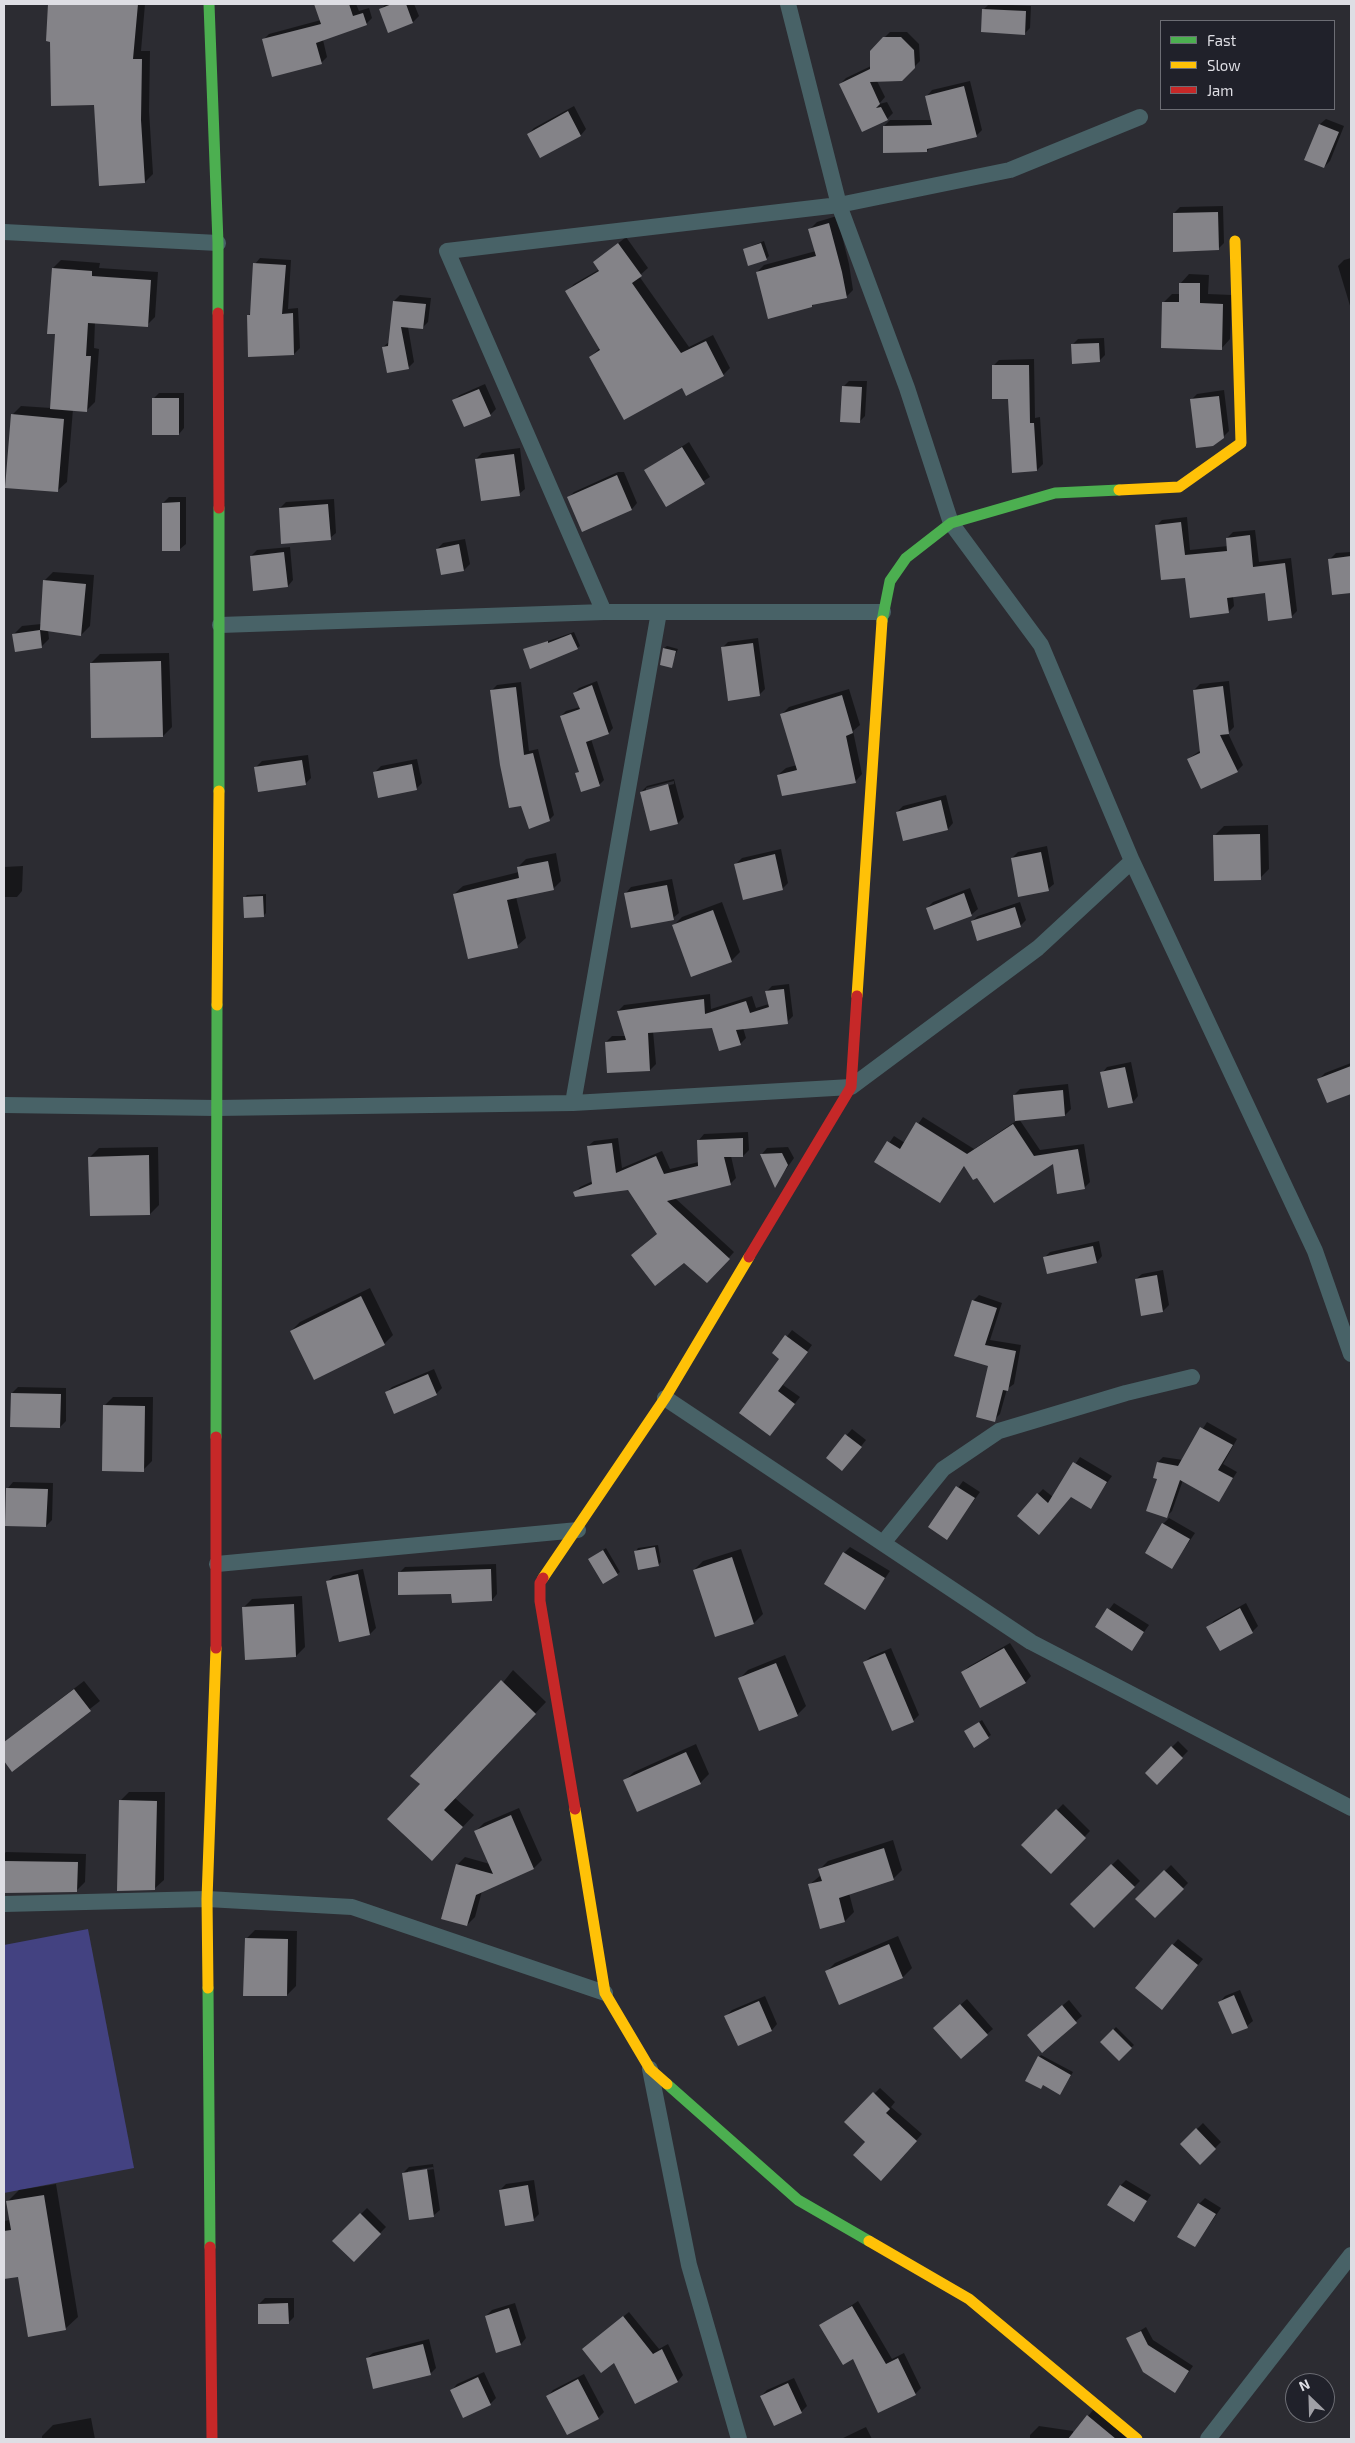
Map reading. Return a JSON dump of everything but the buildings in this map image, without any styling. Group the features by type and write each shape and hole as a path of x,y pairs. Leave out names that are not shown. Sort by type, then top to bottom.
{"main road":[{"path":"209,4 218,243 220,625 216,1108 216,1660 208,1899 212,2439"},
{"path":"1137,2439 969,2299 798,2200 650,2070 605,1993 540,1601 540,1583 552,1563 578,1530 665,1398 851,1087 883,612 890,581 906,558 951,523 1055,493 1179,487 1241,443 1235,241"}],"street":[{"path":"788,4 839,205 906,388 951,523 1041,645 1132,862 1315,1251 1351,1354"},
{"path":"604,612 447,251 839,205 1010,170 1140,117"},
{"path":"4,232 218,243"},
{"path":"220,625 604,612 883,612"},
{"path":"573,1103 658,612"},
{"path":"4,1105 216,1108 573,1103 851,1087 1038,948 1132,862"},
{"path":"883,1543 943,1469 999,1431 1126,1393 1192,1377"},
{"path":"665,1398 1030,1642 1351,1808"},
{"path":"216,1564 578,1530"},
{"path":"4,1904 208,1899 352,1907 605,1993"},
{"path":"650,2070 689,2266 739,2439"},
{"path":"1208,2439 1351,2255"}],"shaded area":[{"path":"88,1929 134,2168 4,2193 4,1945"}],"traffic: fast":[{"path":"209,4 218,243 218,313"},
{"path":"882,621 890,581 906,558 951,523 1055,493 1119,490"},
{"path":"219,508 219,791"},
{"path":"216,1437 217,1005"},
{"path":"208,1988 210,2247"},
{"path":"667,2084 798,2200 869,2241"}],"traffic: slow":[{"path":"1119,490 1179,487 1241,443 1235,241"},
{"path":"857,996 882,621"},
{"path":"217,1005 219,791"},
{"path":"543,1578 665,1398 749,1257"},
{"path":"208,1988 207,1899 216,1648"},
{"path":"575,1809 605,1993 650,2069 667,2084"},
{"path":"869,2241 969,2299 1137,2439"}],"traffic: jam":[{"path":"218,313 219,508"},
{"path":"749,1257 851,1087 857,996"},
{"path":"216,1437 216,1648"},
{"path":"543,1578 540,1583 540,1601 575,1809"},
{"path":"210,2247 212,2439"}]}
